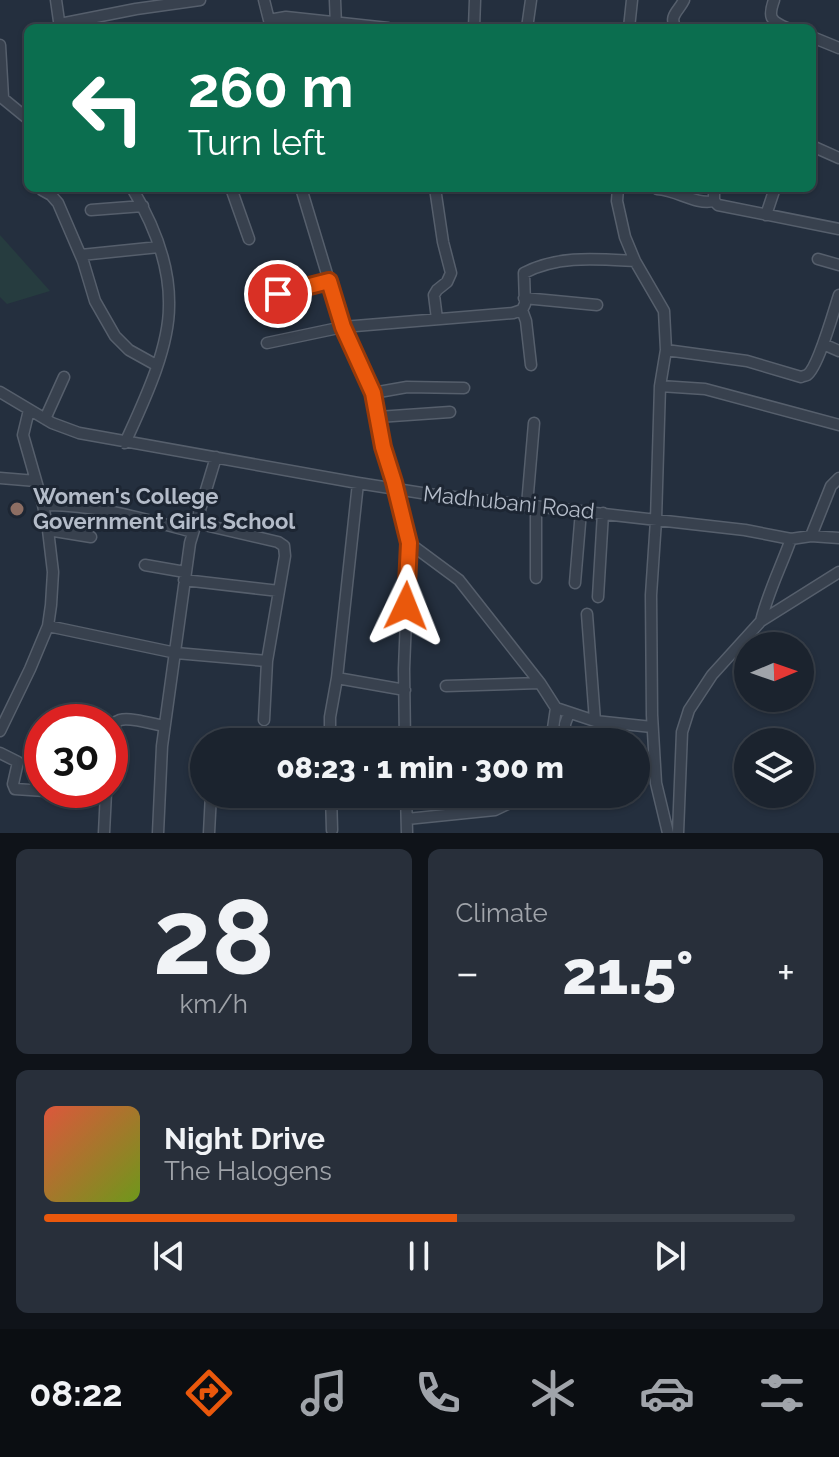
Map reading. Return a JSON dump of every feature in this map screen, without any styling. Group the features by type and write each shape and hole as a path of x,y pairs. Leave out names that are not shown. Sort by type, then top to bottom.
{"street":[{"path":"56,0 60,24"},
{"path":"69,24 136,9 200,0"},
{"path":"264,0 270,24 286,17 330,24"},
{"path":"335,0 336,24"},
{"path":"474,24 475,0"},
{"path":"528,24 531,0"},
{"path":"629,24 632,0"},
{"path":"673,24 672,17 684,0"},
{"path":"774,0 769,12 778,24"},
{"path":"816,39 839,48"},
{"path":"0,45 1,97 24,116"},
{"path":"816,148 839,158"},
{"path":"46,192 58,203 81,255 95,301 115,336 129,350 156,365"},
{"path":"125,443 164,343 169,308 167,273 143,206 134,192"},
{"path":"232,192 249,239"},
{"path":"302,192 343,327 373,393 383,447 409,543 405,728"},
{"path":"436,192 451,273 434,295 437,319"},
{"path":"618,192 625,237 664,311 666,350 660,386 651,595 652,727 656,783 668,833"},
{"path":"675,192 697,202 714,201"},
{"path":"714,192 714,201 718,205 839,229"},
{"path":"766,215 774,192"},
{"path":"91,210 143,206"},
{"path":"81,255 159,247"},
{"path":"818,259 839,265"},
{"path":"531,365 523,304 524,273 534,267 563,261 635,261"},
{"path":"253,300 329,281"},
{"path":"666,350 747,361 805,377 836,318 839,295"},
{"path":"267,343 343,327 513,313 523,304 597,305"},
{"path":"823,344 839,351"},
{"path":"45,419 64,377"},
{"path":"660,386 705,389 839,425"},
{"path":"373,393 407,387 464,388"},
{"name":"Madhubani Road","path":"0,392 45,419 79,433 125,443 396,489 745,530 791,539 811,536 839,538"},
{"path":"0,731 48,626 53,572 43,505 23,435 29,410"},
{"path":"378,417 450,412"},
{"path":"534,423 532,505 536,578"},
{"path":"158,833 164,726 185,576 195,527 216,457"},
{"path":"0,478 36,481"},
{"path":"811,536 831,486 839,478"},
{"path":"330,728 358,483"},
{"path":"43,505 94,507 281,544 285,550 267,661 264,720"},
{"path":"575,583 581,511"},
{"path":"598,597 603,513"},
{"path":"48,530 91,537"},
{"path":"761,621 791,539"},
{"path":"409,543 459,580 556,708 595,721 652,727"},
{"path":"145,565 185,576 279,591"},
{"path":"678,833 682,732 689,710 712,675 761,621 839,572"},
{"path":"587,614 595,721"},
{"path":"48,626 174,652 267,661"},
{"path":"337,678 405,690"},
{"path":"446,686 540,683"},
{"path":"553,728 556,708"},
{"path":"565,728 569,713"},
{"path":"128,721 164,726"},
{"path":"0,753 18,762 13,784 15,789 24,789"},
{"path":"104,833 105,808"},
{"path":"209,833 210,808"},
{"path":"331,808 332,830"},
{"path":"407,808 407,833"},
{"path":"407,819 499,808"}],"green space":[{"path":"0,235 50,291 7,304 0,297"}],"place":[{"name":"Women's College Government Girls School","path":"17,509"}],"route":[{"path":"278,294 329,281 343,327 373,393 383,447 409,543 406,606"}]}
